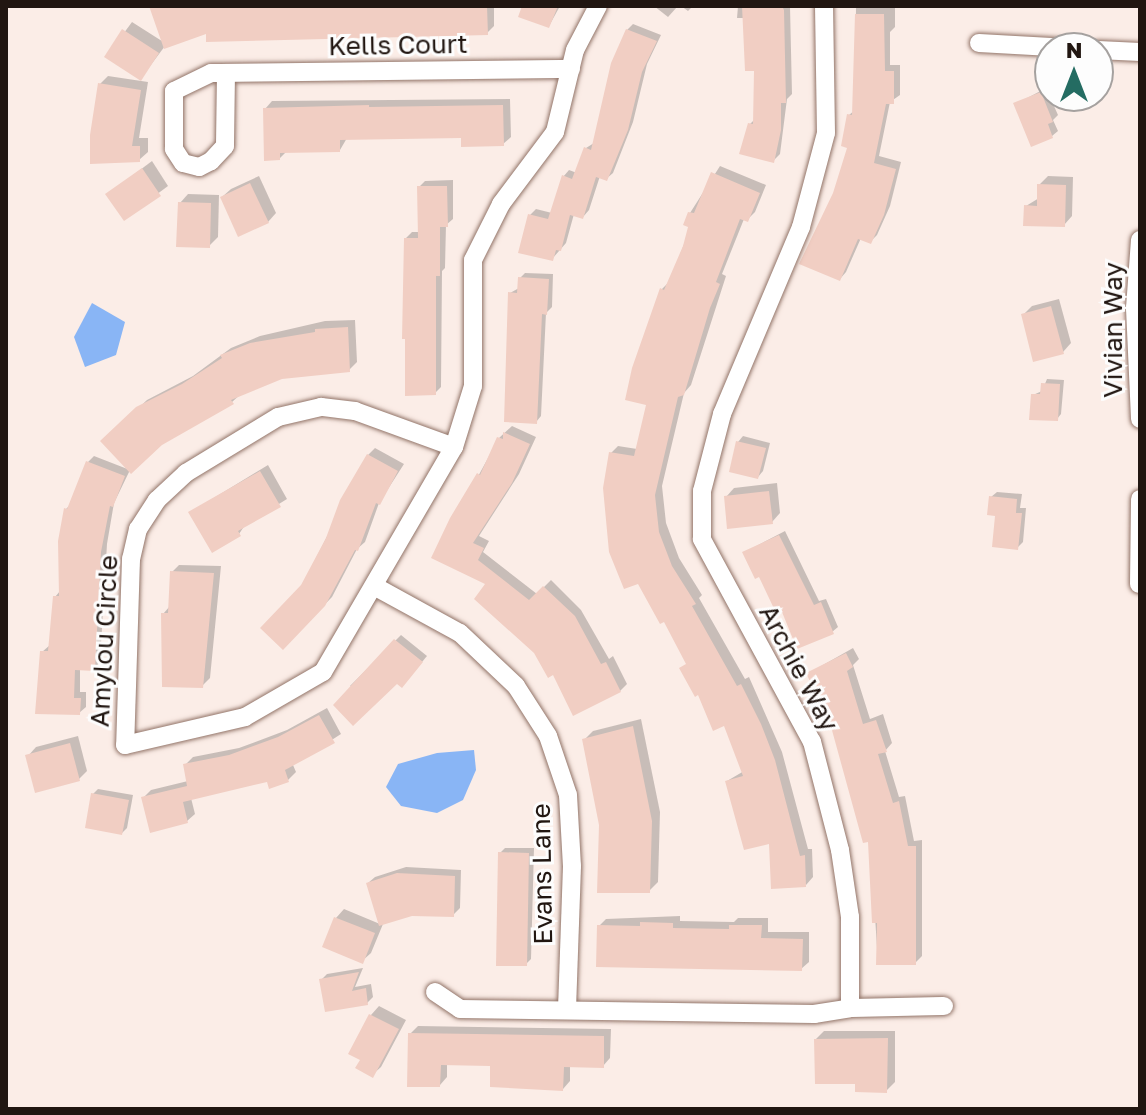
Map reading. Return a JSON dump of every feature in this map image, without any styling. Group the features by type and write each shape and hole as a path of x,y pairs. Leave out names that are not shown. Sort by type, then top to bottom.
{"street":[{"name":"Amylou Circle","path":"454,447 355,411 321,407 278,417 176,482 157,500 138,529 131,559 125,745 245,717 323,672 454,447 473,386 473,260 501,204 555,132 575,50 598,6"},
{"name":"Archie Way","path":"824,6 826,133 801,227 722,414 702,491 702,539 812,742 840,850 850,917 850,1008"},
{"path":"979,43 1034,46"},
{"path":"1114,51 1140,52"},
{"name":"Kells Court","path":"226,73 225,146 211,161 199,167 183,163 174,149 174,91 211,73 571,69"},
{"name":"Vivian Way","path":"1140,240 1135,308 1140,419"},
{"path":"1139,584 1140,499"},
{"name":"Evans Lane","path":"374,586 460,633 516,686 548,736 568,795 572,866 567,1009"},
{"path":"435,992 460,1009 814,1014 850,1008 944,1006"}],"water":[{"path":"92,303 125,322 116,355 85,367 74,337"},
{"path":"474,750 476,770 463,800 437,813 401,806 386,787 398,764 437,753"}],"building":[{"path":"149,6 487,6 488,35 206,42 206,34 164,49"},
{"path":"522,6 558,6 549,28 518,17"},
{"path":"742,6 782,6 784,10 786,103 781,103 781,130 774,163 739,154 748,123 753,124 754,71 745,71"},
{"path":"855,14 884,14 885,71 894,71 894,104 886,104 874,163 896,169 884,215 871,244 858,239 840,281 799,264 833,193 847,148 841,146 847,114 852,115"},
{"path":"122,29 159,53 141,81 104,57"},
{"path":"626,29 657,41 642,72 628,130 607,181 596,177 583,219 570,215 561,251 556,250 553,261 518,253 528,214 548,219 562,175 572,179 584,147 591,150 611,63"},
{"path":"98,83 141,90 132,146 140,146 140,162 90,164 90,135"},
{"path":"1034,95 1034,112 1049,112 1053,122 1048,124 1053,138 1031,147 1013,103"},
{"path":"503,105 504,146 461,147 461,138 340,140 340,152 280,153 280,160 264,161 263,108"},
{"path":"142,168 161,196 124,221 105,194"},
{"path":"711,172 760,193 748,222 740,219 716,282 720,284 684,395 678,397 655,495 659,532 672,566 696,604 692,606 737,686 741,684 761,724 775,760 800,856 805,855 806,887 771,889 769,844 744,850 725,781 743,776 724,726 713,731 698,695 695,697 679,668 686,664 664,622 660,624 638,584 624,589 609,552 603,488 609,452 634,456 646,405 625,400 632,368 660,288 664,290 683,246 688,227 683,225 688,212 694,213"},
{"path":"250,183 269,223 238,237 220,197"},
{"path":"1037,184 1066,185 1065,227 1023,226 1024,205 1037,206"},
{"path":"417,186 447,186 448,227 440,227 440,276 436,276 436,395 405,396 405,339 402,339 404,238 418,238"},
{"path":"178,202 211,203 210,248 176,247"},
{"path":"518,277 549,279 547,315 542,314 537,424 504,422 508,292 517,293"},
{"path":"1051,306 1064,354 1033,362 1021,314"},
{"path":"348,327 350,372 282,379 231,400 234,404 162,445 131,474 100,441 136,407 182,384 222,358 220,355 250,343 315,332 315,329"},
{"path":"1041,383 1060,384 1058,421 1029,420 1031,394 1040,394"},
{"path":"503,432 530,444 512,483 473,543 484,548 478,560 529,600 543,586 575,616 601,664 606,662 621,692 573,716 553,675 548,678 534,653 474,599 485,584 431,558 450,518 477,473 480,475 497,437 503,439"},
{"path":"736,441 766,448 758,479 729,472"},
{"path":"367,454 398,471 380,505 376,503 358,551 355,550 325,606 283,650 260,628 301,585 326,538 340,500"},
{"path":"86,461 125,476 113,507 110,506 101,552 95,671 75,670 74,698 81,698 80,715 35,714 40,651 48,651 53,596 59,596 58,541 64,508 67,509"},
{"path":"260,471 281,507 238,531 241,536 212,553 188,512"},
{"path":"769,491 773,524 727,529 724,496"},
{"path":"989,496 1017,499 1016,513 1022,513 1018,550 992,547 995,516 987,515"},
{"path":"779,535 814,605 821,602 834,634 797,649 782,612 777,615 759,577 755,579 742,552"},
{"path":"170,571 214,573 203,688 162,687 161,613 168,613"},
{"path":"394,639 423,662 402,688 397,684 353,726 333,705"},
{"path":"846,653 853,667 847,671 863,724 876,720 887,752 878,754 893,803 899,801 908,846 916,846 916,965 876,965 877,923 872,923 868,842 863,843 830,723 806,673"},
{"path":"319,715 335,743 285,770 289,782 269,789 267,782 183,802 188,823 150,833 141,797 187,786 183,764 229,755 278,737"},
{"path":"633,726 652,821 650,893 597,893 599,825 582,739"},
{"path":"70,743 80,781 35,793 25,755"},
{"path":"91,793 129,800 122,835 85,828"},
{"path":"498,852 529,853 527,966 496,966"},
{"path":"397,873 455,876 454,917 412,916 379,926 366,883"},
{"path":"334,917 375,933 363,964 322,947"},
{"path":"640,922 673,923 673,928 729,929 729,925 762,925 761,938 803,939 802,971 596,967 597,925 640,926"},
{"path":"359,972 352,991 366,988 368,1005 325,1012 319,979"},
{"path":"369,1014 399,1029 373,1078 355,1068 360,1060 348,1054"},
{"path":"408,1033 604,1036 604,1068 564,1067 563,1091 490,1087 490,1066 441,1065 440,1087 407,1087"},
{"path":"888,1038 887,1093 855,1092 855,1084 815,1084 814,1039"}]}
